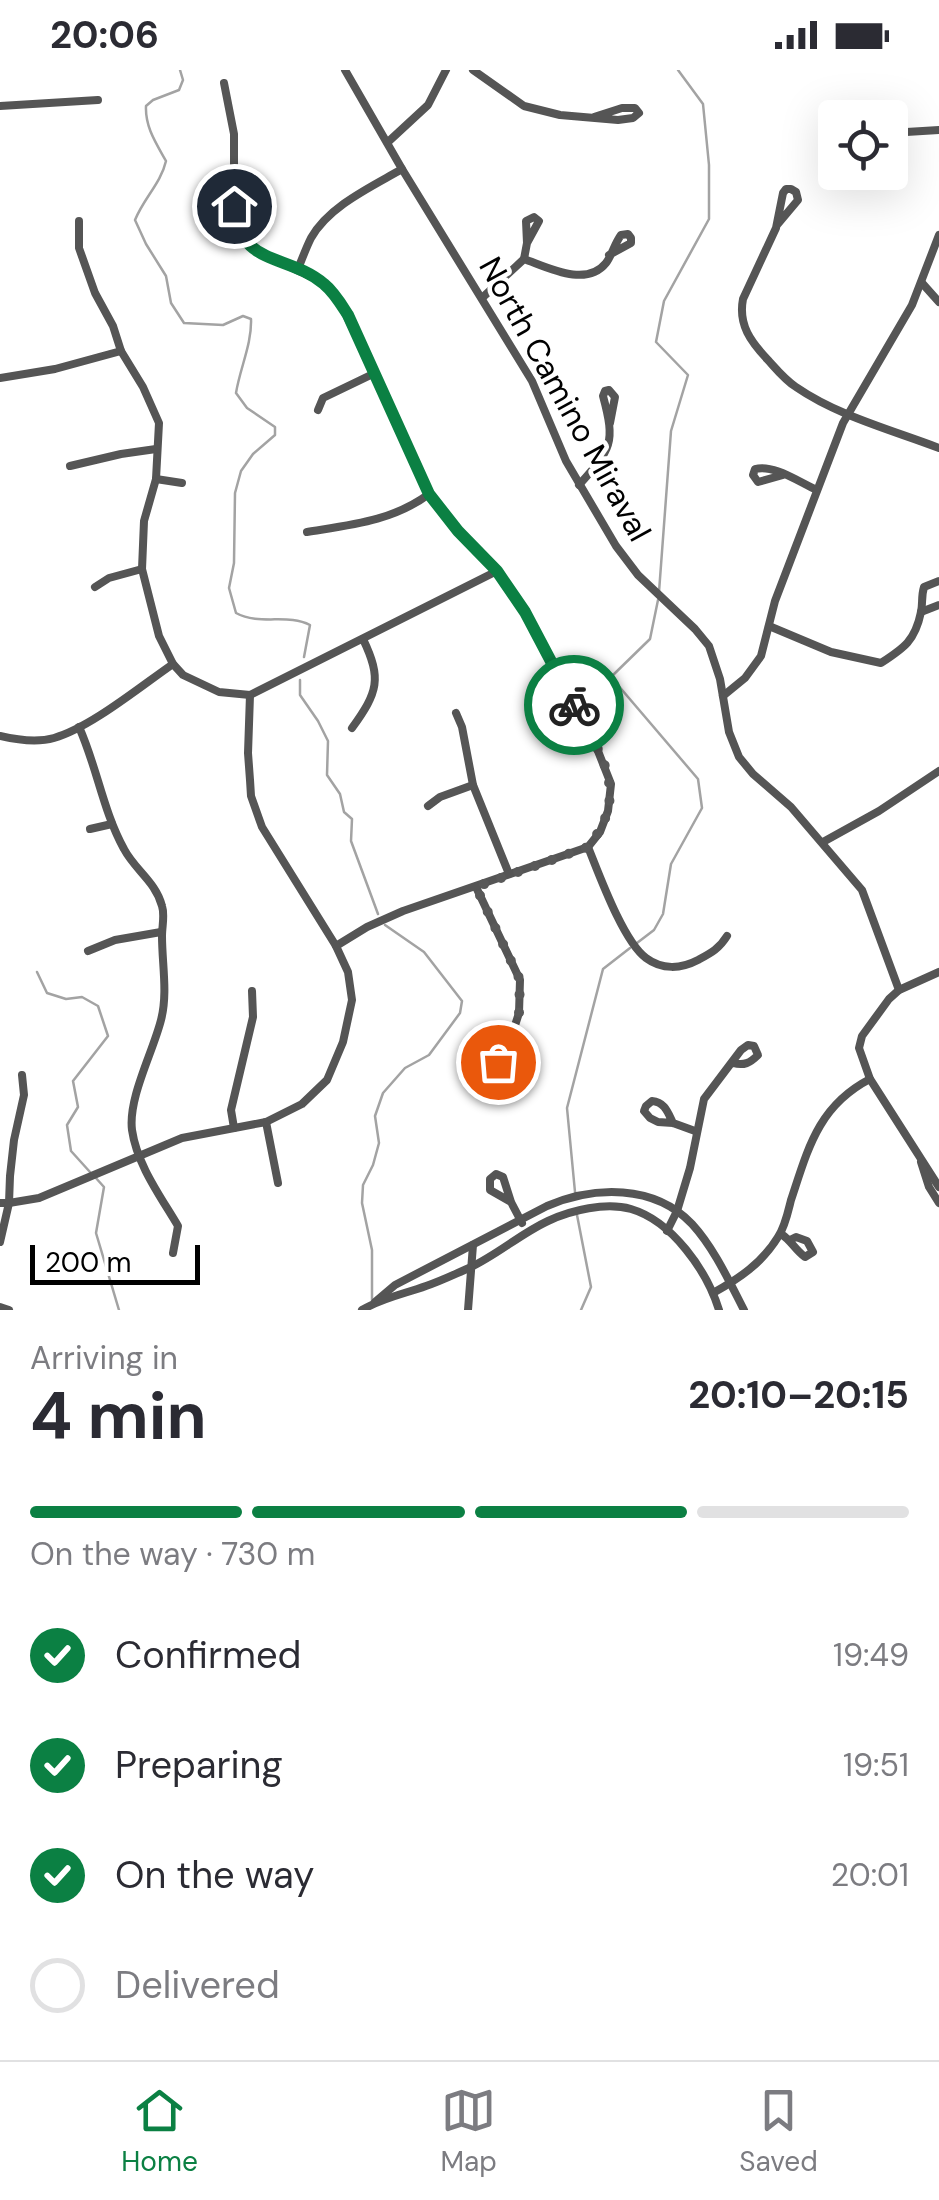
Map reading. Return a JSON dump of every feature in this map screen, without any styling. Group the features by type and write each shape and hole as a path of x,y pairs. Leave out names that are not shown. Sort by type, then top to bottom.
{"street":[{"name":"North Camino Miraval","path":"345,70 538,392 579,485 631,566 705,640 716,666 729,732 742,763 791,806 862,890 899,990"},
{"path":"388,142 428,105 446,70"},
{"path":"473,70 524,106 560,115 618,120 639,114 635,108 622,108 594,117"},
{"path":"224,83 234,134 236,227 245,242 258,252 322,282 338,299 429,494 497,571 534,629 596,746 611,784 608,811 600,832 588,847 403,911 336,946"},
{"path":"0,106 98,100"},
{"path":"908,132 939,130"},
{"path":"298,269 311,238 325,219 402,169"},
{"path":"80,221 79,248 95,293 159,423 156,478 144,521 142,570 159,636 173,664 183,674 219,692 250,695 497,571"},
{"path":"777,225 741,311 745,330 759,351 793,385 847,414 939,448"},
{"path":"723,696 740,684 764,650 775,601 847,414 905,319 939,235"},
{"path":"482,298 524,259 527,242"},
{"path":"524,259 569,274 588,274 606,264 610,255"},
{"path":"922,283 938,299"},
{"path":"0,378 55,369 121,351"},
{"path":"318,410 324,398 375,373"},
{"path":"579,485 606,452 610,424"},
{"path":"70,466 156,449"},
{"path":"784,475 817,490"},
{"path":"156,478 182,483"},
{"path":"307,532 377,520 429,494"},
{"path":"94,587 109,578 142,570"},
{"path":"769,626 832,652 881,664 908,645 921,612 924,588 939,580"},
{"path":"921,612 939,605"},
{"path":"352,728 366,709 377,681 373,659 363,639"},
{"path":"0,736 52,739 79,727 173,664"},
{"path":"5,1203 39,1198 182,1138 266,1122 302,1104 327,1080 343,1042 352,1000 348,972 262,827 251,796 250,695"},
{"path":"456,713 473,784 509,874"},
{"path":"79,727 112,824 126,853 154,887 163,909 162,1016 135,1100 131,1127 138,1156 178,1226 173,1253"},
{"path":"823,842 939,771"},
{"path":"428,806 473,784"},
{"path":"90,829 112,824"},
{"path":"588,847 619,921 644,958 668,968 690,965 719,948 727,936"},
{"path":"476,887 520,980 519,1013 489,1081"},
{"path":"88,952 115,940 162,932"},
{"path":"939,972 899,990 859,1043 870,1079 939,1187"},
{"path":"234,1128 231,1110 253,1017 252,991"},
{"path":"667,1230 690,1168 704,1099 733,1064"},
{"path":"0,1242 24,1095 22,1074"},
{"path":"714,1293 754,1268 781,1234 809,1144 820,1123 833,1106 870,1079"},
{"path":"266,1122 278,1183"},
{"path":"672,1123 696,1131"},
{"path":"921,1158 922,1170 939,1203"},
{"path":"362,1310 394,1284 562,1200 618,1190 656,1200 691,1223 744,1310"},
{"path":"511,1202 527,1232"},
{"path":"375,1302 429,1286 472,1267 553,1218 592,1208 627,1208 646,1215 667,1230 691,1255 714,1293 719,1310"},
{"path":"781,1234 790,1240"},
{"path":"468,1310 474,1245"},
{"path":"0,1308 9,1310"}],"waterway":[{"path":"180,70 183,80 179,90 146,106 149,128 166,161 135,220 166,276 171,303 184,323 223,325 243,316 251,319 236,393 247,408 275,427 275,435 241,471 235,493 234,563 229,588 236,613 310,625 304,657"},
{"path":"659,592 671,431 688,375 656,342 664,301 709,219 703,104 678,70"},
{"path":"637,943 654,930 663,914 671,864 702,808 698,779 611,677 650,639 658,600"},
{"path":"300,680 300,695 328,741 327,775 340,794 344,812 352,819 351,841 378,914"},
{"path":"372,1301 372,1250 362,1203 363,1185 379,1143 375,1116 383,1093 405,1068 429,1055 460,1013 462,1001 424,952 385,925"},
{"path":"575,1192 567,1108 603,969 630,948"},
{"path":"37,972 47,993 66,999 82,997 98,1006 108,1036 73,1081 78,1107 67,1125 71,1151 90,1172"},
{"path":"95,1177 104,1187 96,1233 119,1310"},
{"path":"577,1215 591,1287 581,1310"}],"way so far":[{"path":"498,1062 519,1013 520,980 476,887 588,847 600,832 608,811 611,784 574,705"}],"route":[{"path":"234,206 236,227 245,242 322,282 338,299 429,494 497,571 525,612 574,705"}]}
